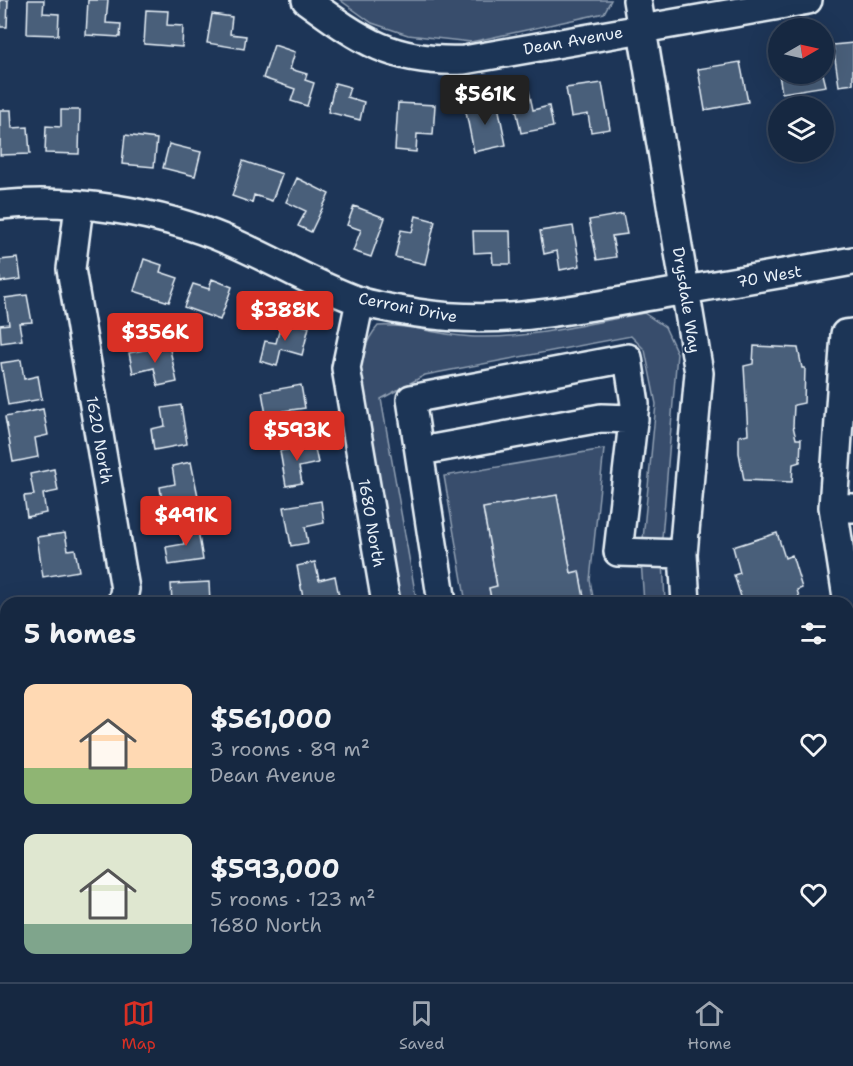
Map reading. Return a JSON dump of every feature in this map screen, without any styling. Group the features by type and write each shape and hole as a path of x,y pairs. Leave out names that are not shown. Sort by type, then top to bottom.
{"street":[{"name":"Dean Avenue","path":"306,0 371,44 425,59 464,60 808,0"},
{"name":"Drysdale Way","path":"637,0 699,373 683,554 686,597"},
{"name":"Cerroni Drive","path":"0,206 38,203 136,214 226,239 360,301 417,313 498,320 529,317 686,290"},
{"name":"1620 North","path":"79,206 71,269 125,589 123,597"},
{"name":"70 West","path":"686,290 853,261"},
{"name":"1680 North","path":"360,301 346,368 385,597"},
{"path":"850,597 843,507 845,334 853,333"},
{"path":"441,597 421,451 411,399 628,358 635,404 618,552 683,554"},
{"path":"421,451 601,418 634,419"}],"shaded area":[{"path":"340,0 611,0 604,13 471,42 408,35 372,23"},
{"path":"644,313 665,327 677,353 662,538 665,597 644,597 641,560 656,404 645,350 631,336 425,375 381,399 416,597 395,597 358,378 364,350 370,338 378,326 479,337 521,335"},
{"path":"604,449 590,580 593,597 584,597 579,572 571,573 557,495 483,508 497,586 489,588 491,597 465,597 444,476"}],"building":[{"path":"0,0 8,0 7,27 0,27"},
{"path":"28,0 44,0 43,13 59,14 58,35 27,34"},
{"path":"88,0 108,0 106,23 121,24 120,37 86,35"},
{"path":"146,10 168,11 167,25 183,26 182,47 144,44"},
{"path":"212,14 232,17 230,34 246,36 244,49 207,43"},
{"path":"853,43 853,84 839,86 834,45"},
{"path":"274,45 295,52 290,69 307,74 305,80 314,83 307,106 291,101 295,89 263,78"},
{"path":"740,62 748,102 705,110 698,69"},
{"path":"335,83 350,87 347,97 364,102 360,120 328,112"},
{"path":"602,83 610,129 591,132 588,114 571,117 566,88"},
{"path":"781,84 826,84 826,86 782,93"},
{"path":"529,91 533,110 549,106 553,127 521,133 513,94"},
{"path":"497,101 506,145 474,152 465,107"},
{"path":"398,103 435,105 433,135 417,134 416,152 395,150"},
{"path":"0,110 11,110 12,128 28,127 30,154 0,155"},
{"path":"61,110 80,110 79,154 45,153 46,126 61,127"},
{"path":"125,135 157,139 154,167 122,164"},
{"path":"169,144 201,152 195,176 163,168"},
{"path":"243,161 282,174 272,201 254,195 252,203 232,196"},
{"path":"297,178 329,194 311,232 298,226 306,211 286,202"},
{"path":"354,206 385,218 371,257 353,251 361,230 347,225"},
{"path":"623,214 627,234 612,236 616,257 597,260 589,220"},
{"path":"416,216 435,221 425,264 395,257 401,230 412,232"},
{"path":"573,226 580,266 560,270 557,251 544,254 540,231"},
{"path":"473,231 510,231 511,264 493,264 492,252 474,253"},
{"path":"18,258 21,279 0,282 0,260"},
{"path":"144,259 162,265 160,272 178,278 169,302 134,291"},
{"path":"212,279 232,287 220,320 184,307 193,284 209,289"},
{"path":"27,295 32,322 19,323 22,340 1,343 0,325 9,324 5,298"},
{"path":"282,320 309,327 302,355 281,349 277,366 260,361 265,341 276,343"},
{"path":"169,345 177,382 158,386 154,368 133,373 129,353"},
{"path":"754,346 798,348 802,368 805,368 804,403 794,405 793,426 796,439 801,439 800,462 793,464 792,482 744,480 739,453 739,436 748,434 744,366 753,364"},
{"path":"21,360 24,379 38,376 42,399 8,405 1,363"},
{"path":"301,385 305,408 284,411 287,429 269,432 262,392"},
{"path":"181,405 187,444 154,450 151,429 165,426 162,408"},
{"path":"43,409 48,435 35,438 38,457 13,462 5,417"},
{"path":"314,444 318,463 299,467 302,483 286,486 280,451"},
{"path":"191,462 199,501 163,508 160,487 175,484 172,466"},
{"path":"54,469 58,491 43,494 46,513 27,517 24,496 34,495 30,474"},
{"path":"557,495 571,573 579,571 584,597 491,597 489,588 497,586 483,508"},
{"path":"321,501 324,523 305,527 308,543 291,546 284,507"},
{"path":"197,524 203,560 169,565 166,547 184,544 181,527"},
{"path":"65,533 68,550 75,549 79,571 43,577 37,537"},
{"path":"777,533 785,558 792,555 802,588 797,590 799,597 741,597 734,575 740,573 733,547"},
{"path":"315,562 319,580 335,576 339,596 303,597 297,566"},
{"path":"209,582 210,597 172,597 171,584"}]}
